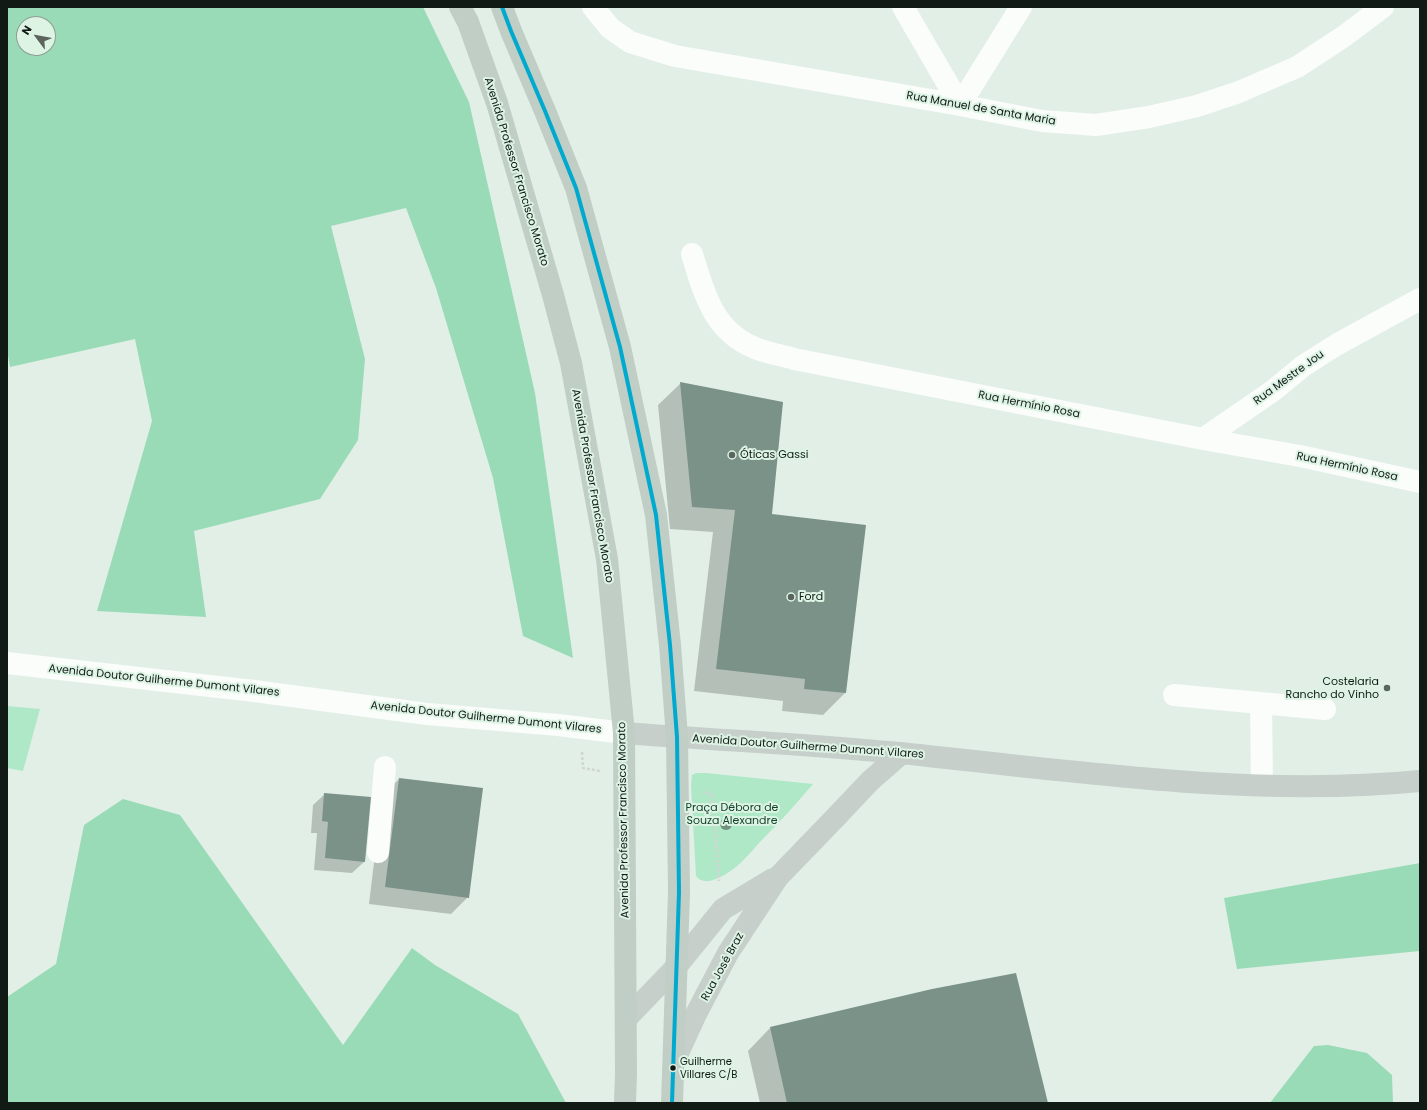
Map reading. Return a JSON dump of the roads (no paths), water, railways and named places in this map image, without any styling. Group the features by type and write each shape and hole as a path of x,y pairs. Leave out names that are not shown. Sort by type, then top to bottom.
{"highway":[{"name":"Avenida Professor Francisco Morato","path":"460,7 468,22 497,103 553,295 571,363 607,559 624,733 626,1019 625,1103"},
{"path":"502,7 576,188 620,347 656,515 670,645 677,737 679,892 672,1103"}],"main road":[{"name":"Avenida Doutor Guilherme Dumont Vilares","path":"624,733 902,753 1174,781 1262,785 1374,785 1420,781"},
{"name":"Rua José Braz","path":"674,1062 695,1016 728,953 778,877 870,781 902,753"},
{"name":"Rua José Braz","path":"626,1019 676,967 723,909 778,877"}],"street":[{"path":"903,7 960,105 1021,7"},
{"name":"Rua Manuel de Santa Maria","path":"593,8 610,28 630,42 675,56 960,105 1042,121 1096,125 1149,117 1197,106 1239,92 1297,67 1343,37 1383,7"},
{"name":"Rua Hermínio Rosa","path":"692,254 707,300 719,321 731,334 755,348 794,359 1203,439 1300,456 1420,482"},
{"name":"Rua Mestre Jou","path":"1203,439 1274,390 1303,366 1336,345 1420,299"},
{"name":"Avenida Doutor Guilherme Dumont Vilares","path":"7,663 254,690 427,714 624,733"},
{"path":"1174,695 1325,709"},
{"path":"1261,704 1262,785"},
{"path":"378,852 386,767"}],"place":[{"name":"Óticas Gassi","path":"732,455"},
{"name":"Ford","path":"791,597"},
{"name":"Costelaria Rancho do Vinho","path":"1387,688"},
{"name":"Guilherme Villares C/B","path":"673,1068"}],"park label":[{"name":"Praça Débora de Souza Alexandre","path":"732,814"}]}
